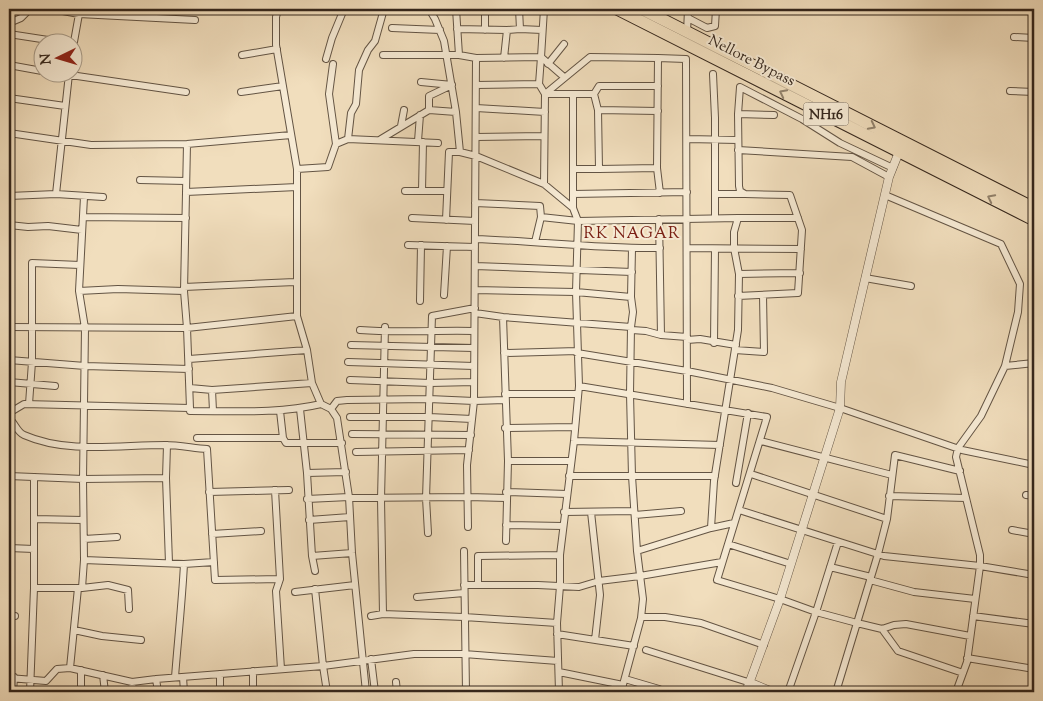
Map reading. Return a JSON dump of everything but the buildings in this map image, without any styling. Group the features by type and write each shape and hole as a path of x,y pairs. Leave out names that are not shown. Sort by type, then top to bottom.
{"highway":[{"name":"Nellore Bypass","path":"617,9 686,38 1034,208"},
{"name":"Nellore Bypass","path":"642,9 686,38 899,152 1034,220"}],"street":[{"path":"9,23 21,18 30,9"},
{"path":"52,9 79,14 195,20"},
{"path":"278,9 276,17 277,50 297,169 297,316 307,350 312,383 321,404"},
{"path":"326,59 344,9"},
{"path":"348,139 351,113 356,104 359,70 368,50 375,41 384,9"},
{"path":"429,9 444,41 456,112 460,152"},
{"path":"456,9 458,56"},
{"path":"485,9 485,30"},
{"path":"519,9 520,29"},
{"path":"544,9 539,84 545,94 544,184"},
{"path":"687,404 686,38 688,9"},
{"path":"688,18 707,28 715,26 716,9"},
{"path":"76,32 79,14"},
{"path":"392,28 440,30"},
{"path":"457,30 542,30"},
{"path":"504,58 508,30"},
{"path":"9,34 32,38"},
{"path":"1014,37 1034,38"},
{"path":"548,64 564,44"},
{"path":"242,55 277,50"},
{"path":"383,55 445,55 476,58 540,57 564,78"},
{"path":"545,94 590,57 686,59"},
{"path":"468,527 467,465 474,402 476,58"},
{"path":"658,58 657,168 660,193"},
{"path":"297,169 328,168 336,144 329,94 333,64"},
{"path":"9,66 32,69"},
{"path":"713,74 715,218"},
{"path":"82,76 186,92"},
{"path":"56,194 68,82"},
{"path":"422,82 452,85"},
{"path":"476,85 539,84"},
{"path":"429,110 429,96 452,85"},
{"path":"241,92 283,86"},
{"path":"599,169 598,110 594,94 599,86 658,86"},
{"path":"745,194 740,191 739,186 738,114 740,87 802,119 840,142 892,168"},
{"path":"1010,91 1034,92"},
{"path":"545,94 594,94"},
{"path":"559,692 557,623 560,555 579,386 576,292 578,221 573,208 572,95"},
{"path":"9,98 65,106"},
{"path":"476,108 545,112"},
{"path":"402,126 404,110"},
{"path":"380,140 429,110 456,112"},
{"path":"598,110 658,111"},
{"path":"738,114 774,115"},
{"path":"420,115 422,191"},
{"path":"9,133 91,144 187,144 291,135"},
{"path":"476,136 544,136"},
{"path":"336,144 348,139 438,143"},
{"path":"687,140 738,140"},
{"path":"187,144 184,289 188,328 190,408"},
{"path":"738,150 852,157 889,177"},
{"path":"446,220 449,152 460,152 476,156 544,184 573,208"},
{"path":"746,692 764,645 826,459 840,408 841,382 889,177 899,152"},
{"path":"573,168 657,168"},
{"path":"140,180 186,181"},
{"path":"186,192 297,187"},
{"path":"405,191 447,191"},
{"path":"573,194 687,192"},
{"path":"9,196 56,194 102,197"},
{"path":"715,194 790,195 802,230 798,293 738,296"},
{"path":"885,195 1001,244 1020,284 1018,312 1005,366 981,416 958,448 956,457 980,555 967,658 956,692"},
{"path":"70,668 84,560 85,328 79,291 84,197"},
{"path":"476,202 540,206 542,217 535,242"},
{"path":"83,217 186,218"},
{"path":"542,217 578,221 798,218"},
{"path":"412,218 475,221"},
{"path":"712,528 715,476 738,330 739,274 734,248 734,232 738,218"},
{"path":"660,219 661,335"},
{"path":"9,225 28,227 48,226 82,230"},
{"path":"475,239 632,249 660,248"},
{"path":"408,245 475,247"},
{"path":"420,301 421,245"},
{"path":"444,295 447,246"},
{"path":"687,248 801,249"},
{"path":"623,685 642,617 643,599 637,551 632,476 630,394 633,312 631,297 632,249"},
{"path":"714,343 715,249"},
{"path":"29,404 32,362 32,263 80,265"},
{"path":"475,266 632,272"},
{"path":"739,274 800,273"},
{"path":"865,278 911,286"},
{"path":"79,291 184,289 296,282"},
{"path":"475,290 576,292 631,297"},
{"path":"428,532 426,498 432,316 474,311 503,317 577,322 646,330 661,335 700,339 736,348 764,352 763,294"},
{"path":"9,327 188,328 297,316"},
{"path":"503,317 505,428 508,461 506,541"},
{"path":"383,614 381,451 385,329"},
{"path":"360,330 474,331"},
{"path":"350,345 474,348"},
{"path":"189,359 307,350"},
{"path":"504,353 577,352 772,388 840,408 958,448 1034,465"},
{"path":"9,360 85,366 189,369"},
{"path":"348,362 474,366"},
{"path":"1005,366 1034,363"},
{"path":"350,380 430,383 474,382"},
{"path":"9,382 55,386"},
{"path":"190,388 212,390 312,383"},
{"path":"579,386 768,416 717,580 780,598 816,612 882,629 906,624 970,636"},
{"path":"212,390 213,411"},
{"path":"331,409 337,401 430,399 474,402 505,398 577,394"},
{"path":"9,413 24,404 190,408 190,411 280,411 321,404 331,409 337,418 346,472 366,692"},
{"path":"300,409 307,473 307,499 312,556 315,571"},
{"path":"280,411 283,438 286,444 342,443"},
{"path":"736,483 748,413"},
{"path":"350,417 472,419"},
{"path":"9,418 21,434 50,444 84,446 167,445 207,449 215,580 280,579"},
{"path":"505,428 574,428"},
{"path":"352,434 471,435"},
{"path":"198,438 283,438"},
{"path":"574,441 720,445"},
{"path":"761,441 892,475"},
{"path":"167,445 166,478 169,563"},
{"path":"356,452 469,450"},
{"path":"836,692 878,554 886,519 896,455 960,471"},
{"path":"508,461 570,460"},
{"path":"307,473 346,472"},
{"path":"751,474 886,519"},
{"path":"9,476 166,478"},
{"path":"569,476 715,476"},
{"path":"30,692 34,588 34,477"},
{"path":"275,490 280,579 276,591 281,669"},
{"path":"209,492 289,490"},
{"path":"307,499 567,494"},
{"path":"1026,495 1034,496"},
{"path":"889,496 966,498"},
{"path":"739,510 893,558 980,566 1034,575"},
{"path":"564,512 634,513 681,511"},
{"path":"591,512 600,595 595,640"},
{"path":"309,520 350,517"},
{"path":"34,519 83,520"},
{"path":"637,551 734,523"},
{"path":"506,525 563,526"},
{"path":"1012,530 1034,534"},
{"path":"212,534 261,531"},
{"path":"84,539 117,537"},
{"path":"788,692 838,542"},
{"path":"728,544 791,564"},
{"path":"9,548 34,549"},
{"path":"464,551 466,691"},
{"path":"312,556 352,553"},
{"path":"478,585 478,556 560,555"},
{"path":"84,560 184,564 214,562"},
{"path":"464,585 579,587 599,581 722,562"},
{"path":"175,677 184,564"},
{"path":"830,567 914,592 975,599"},
{"path":"34,588 80,588 108,585 128,590 129,609"},
{"path":"295,592 355,585"},
{"path":"315,589 323,666 328,692"},
{"path":"417,597 464,593"},
{"path":"371,616 383,614 464,617 557,623"},
{"path":"973,616 1034,624"},
{"path":"642,617 701,623 764,645"},
{"path":"882,629 898,651 963,673"},
{"path":"74,630 102,636 141,640"},
{"path":"557,634 634,646"},
{"path":"646,650 773,692"},
{"path":"13,692 11,677 46,681 58,669 70,668 132,682 323,666 414,654 464,654 558,661"},
{"path":"967,658 1034,669"},
{"path":"371,659 375,692"},
{"path":"80,692 81,670"},
{"path":"253,671 253,692"},
{"path":"559,672 623,685 659,689"},
{"path":"220,674 220,692"},
{"path":"103,675 105,692"},
{"path":"183,677 184,692"},
{"path":"156,679 158,692"},
{"path":"132,682 133,692"},
{"path":"396,682 397,692 508,691"}],"district":[{"name":"RK NAGAR","path":"632,232"}]}
